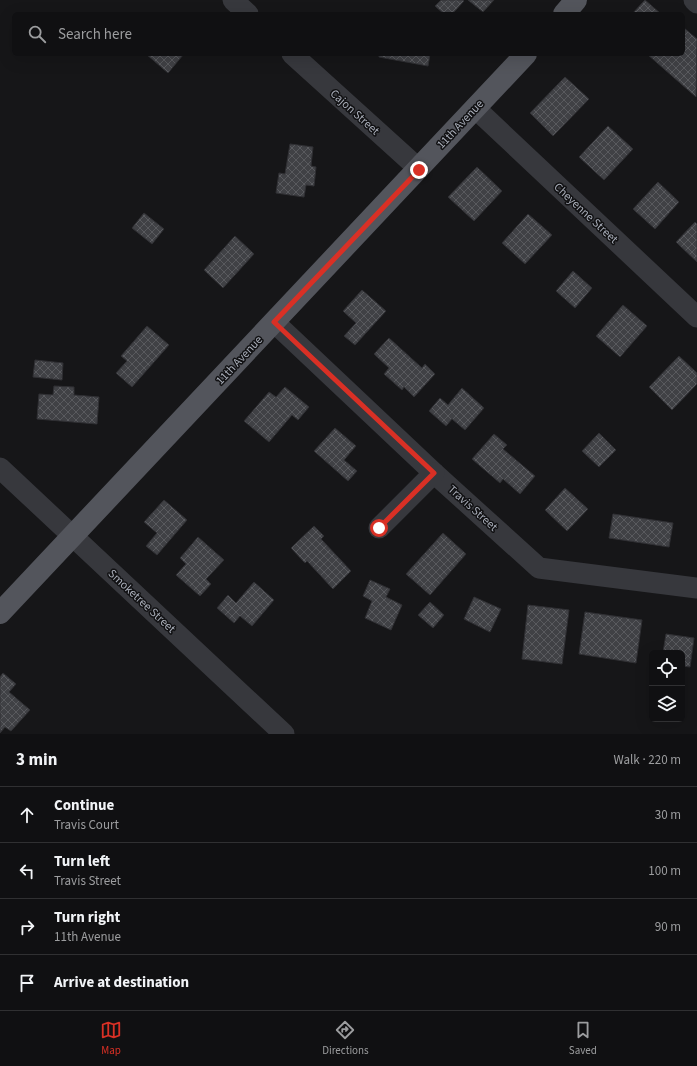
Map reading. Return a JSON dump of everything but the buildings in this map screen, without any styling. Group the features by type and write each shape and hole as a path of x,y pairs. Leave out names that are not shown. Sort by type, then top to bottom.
{"main road":[{"path":"566,12 576,0"},
{"name":"11th Avenue","path":"0,613 419,170 524,56"}],"street":[{"path":"233,0 246,12"},
{"name":"Cajon Street","path":"294,56 419,170"},
{"name":"Cheyenne Street","path":"475,108 697,317"},
{"name":"Travis Street","path":"274,322 434,473 539,568 697,588"},
{"name":"Smoketree Street","path":"0,468 284,734"},
{"path":"379,528 434,473"}],"route":[{"path":"379,528 434,473 274,322 419,170"}]}
